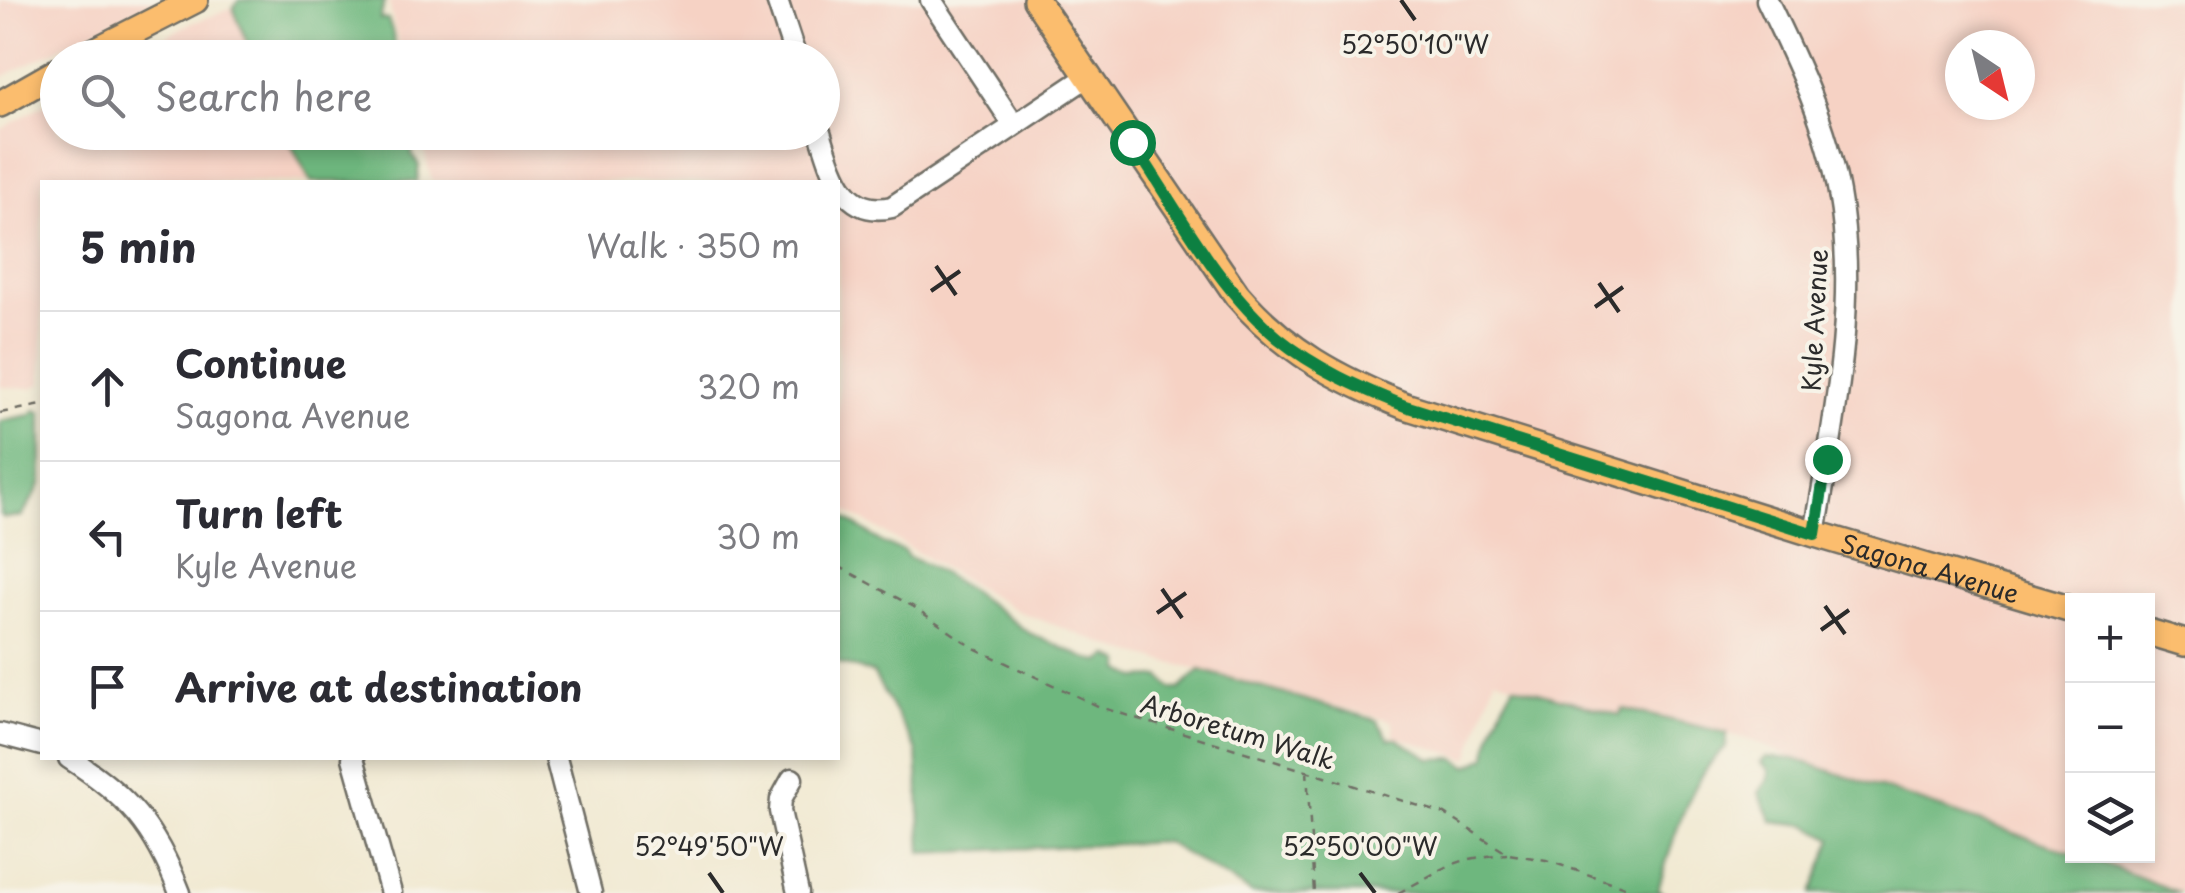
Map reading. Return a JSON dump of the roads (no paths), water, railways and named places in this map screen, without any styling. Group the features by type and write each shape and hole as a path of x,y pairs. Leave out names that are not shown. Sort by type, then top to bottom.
{"main road":[{"path":"116,40 195,0"},
{"name":"Sagona Avenue","path":"1036,0 1237,296 1255,317 1297,352 1348,383 1405,406 2065,608"},
{"path":"0,104 40,81"},
{"path":"2155,634 2185,643"}],"street":[{"path":"777,0 790,40"},
{"path":"931,0 1014,125"},
{"name":"Kyle Avenue","path":"1767,0 1814,103 1840,196 1845,302 1815,534"},
{"path":"840,183 848,197 860,206 878,210 892,206 1087,77"},
{"path":"826,150 839,180"},
{"path":"0,734 40,744"},
{"path":"71,760 108,783 143,820 165,854 180,893"},
{"path":"354,760 392,893"},
{"path":"557,760 591,893"},
{"path":"792,779 781,799 780,810 798,893"}]}
